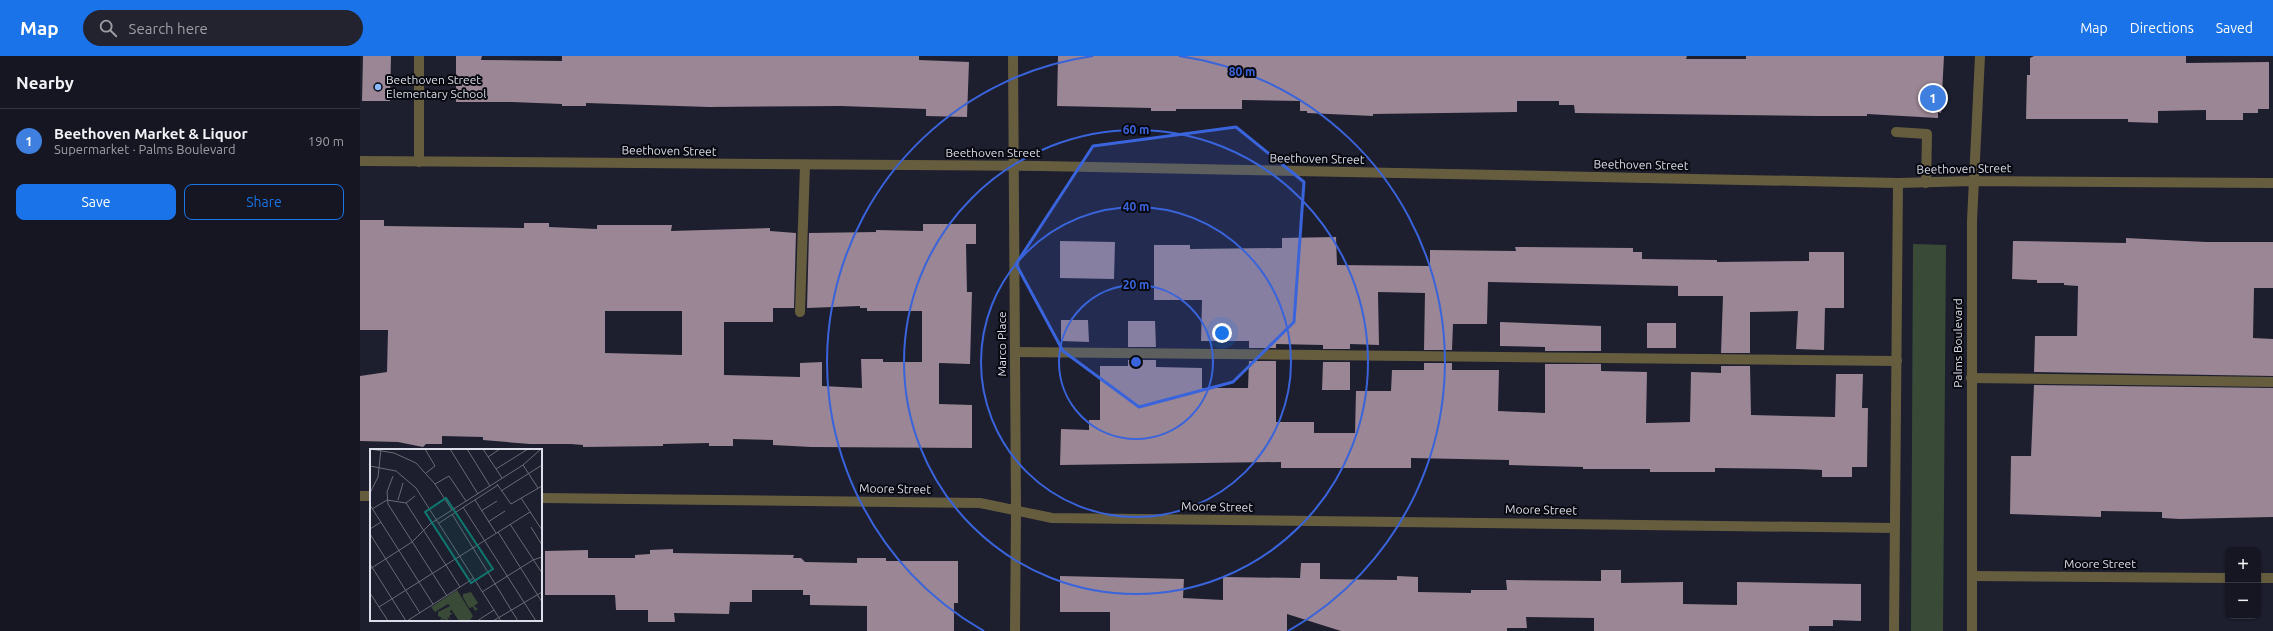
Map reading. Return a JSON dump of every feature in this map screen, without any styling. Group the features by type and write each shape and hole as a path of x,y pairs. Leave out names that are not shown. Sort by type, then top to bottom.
{"street":[{"path":"419,162 420,56"},
{"name":"Marco Place","path":"1013,56 1016,511 1015,631"},
{"name":"Palms Boulevard","path":"1972,631 1972,181 1980,56"},
{"path":"1896,132 1926,134 1926,183"},
{"name":"Beethoven Street","path":"360,161 1014,166 1898,183 1972,181 2273,183"},
{"path":"800,312 805,165"},
{"path":"1894,631 1898,183"},
{"path":"1015,352 1897,361"},
{"path":"1971,378 2273,382"},
{"name":"Moore Street","path":"542,498 980,503 1052,518 1895,528"},
{"name":"Moore Street","path":"1972,576 2225,578"},
{"path":"2261,578 2273,578"}],"highlighted area":[{"path":"1236,127 1304,182 1294,322 1233,382 1139,407 1063,351 1016,264 1093,146"}],"green space":[{"path":"1913,244 1946,245 1943,631 1911,631"}],"building":[{"path":"363,56 391,56 390,101 362,101"},
{"path":"456,56 482,56 481,60 562,61 562,56 919,56 919,60 969,62 967,117 926,116 926,109 841,106 709,107 586,103 586,106 562,106 562,104 512,102 456,102"},
{"path":"1058,56 1687,56 1686,59 1746,59 1746,56 1944,56 1941,113 1938,112 1938,118 1867,114 1867,116 1816,116 1575,113 1574,105 1559,105 1559,101 1517,101 1517,112 1373,114 1373,116 1307,113 1307,111 1300,111 1300,101 1242,100 1242,109 1176,109 1176,111 1151,111 1151,108 1057,106"},
{"path":"2034,56 2186,56 2186,63 2269,62 2269,109 2258,109 2258,113 2243,113 2243,120 2206,120 2206,110 2158,111 2158,123 2128,122 2128,119 2026,119 2027,75 2030,75 2030,58"},
{"path":"360,220 384,220 384,226 524,228 524,223 549,223 549,227 597,229 597,225 672,225 671,231 770,228 770,231 796,233 794,308 773,308 773,322 724,322 724,375 800,377 800,363 822,362 822,386 862,388 861,359 883,359 883,362 922,362 922,311 867,311 867,308 860,308 860,306 807,308 809,233 876,232 876,230 923,231 923,224 976,224 976,244 966,244 967,292 972,292 970,364 939,363 939,404 972,405 972,448 811,447 773,445 773,440 733,439 733,446 709,446 709,443 663,444 663,446 583,447 583,445 571,444 530,444 483,440 483,437 442,436 442,444 426,444 423,447 398,442 360,441 360,376 387,372 388,330 360,330","holes":["605,311 682,311 682,355 605,353"]},
{"path":"1336,237 1337,265 1430,266 1430,250 1516,251 1515,247 1633,248 1633,252 1642,252 1642,259 1717,260 1717,262 1809,261 1809,252 1844,252 1844,308 1825,308 1824,350 1796,349 1798,311 1750,312 1750,353 1721,353 1723,296 1678,296 1678,286 1488,282 1487,324 1453,324 1452,350 1424,350 1425,293 1378,292 1379,345 1350,344 1350,349 1323,349 1323,345 1276,344 1276,348 1249,348 1249,341 1201,341 1202,300 1154,300 1154,245 1190,245 1190,249 1282,248 1282,238"},
{"path":"2126,238 2206,242 2273,242 2273,288 2254,288 2253,338 2273,339 2273,376 2034,372 2035,336 2077,336 2078,286 2064,285 2064,283 2037,283 2037,280 2012,279 2013,241 2126,243"},
{"path":"1060,241 1115,242 1114,279 1060,278"},
{"path":"1061,320 1088,320 1089,342 1061,341"},
{"path":"1128,321 1155,321 1156,347 1128,347"},
{"path":"1500,322 1601,326 1601,351 1545,351 1545,347 1500,346"},
{"path":"1647,323 1676,323 1676,348 1647,348"},
{"path":"1128,360 1156,360 1156,367 1202,368 1202,388 1248,388 1249,361 1276,361 1276,422 1314,422 1314,433 1355,433 1356,391 1391,391 1392,370 1424,370 1424,363 1452,363 1452,370 1499,370 1498,411 1545,413 1545,364 1601,364 1601,371 1647,372 1646,423 1690,422 1691,372 1721,373 1721,366 1750,366 1751,415 1835,417 1836,374 1863,374 1862,408 1868,408 1867,467 1852,467 1852,477 1822,477 1822,470 1715,468 1715,472 1650,472 1650,469 1583,469 1583,467 1509,465 1509,460 1411,458 1411,468 1281,468 1281,462 1060,465 1061,429 1089,430 1089,420 1100,420 1100,366 1128,366"},
{"path":"1323,362 1350,362 1350,390 1322,390"},
{"path":"2034,385 2273,388 2273,517 2180,519 2162,518 2162,512 2101,511 2101,517 2010,514 2011,456 2031,456"},
{"path":"673,549 673,553 794,555 793,558 801,558 805,562 857,563 857,558 886,558 886,561 958,561 958,603 954,603 954,631 867,631 867,606 810,605 810,595 803,595 803,590 752,590 752,602 730,602 729,614 674,613 675,622 648,622 648,610 616,610 615,595 545,595 545,551 588,550 588,558 635,558 635,555 650,554 650,550"},
{"path":"1301,563 1320,563 1320,579 1397,580 1397,576 1418,577 1418,592 1471,593 1471,590 1507,590 1506,580 1601,581 1601,570 1621,570 1621,583 1683,582 1683,604 1737,605 1737,582 1861,584 1861,621 1833,620 1833,626 1809,626 1809,631 1594,631 1594,618 1526,617 1527,628 1507,628 1507,631 1341,631 1287,614 1287,631 1110,631 1110,612 1060,612 1060,576 1184,579 1183,598 1223,600 1223,577 1300,578"}],"place":[{"name":"Beethoven Street Elementary School","path":"378,87"},
{"name":"Beethoven Market & Liquor","path":"1933,98"}]}
